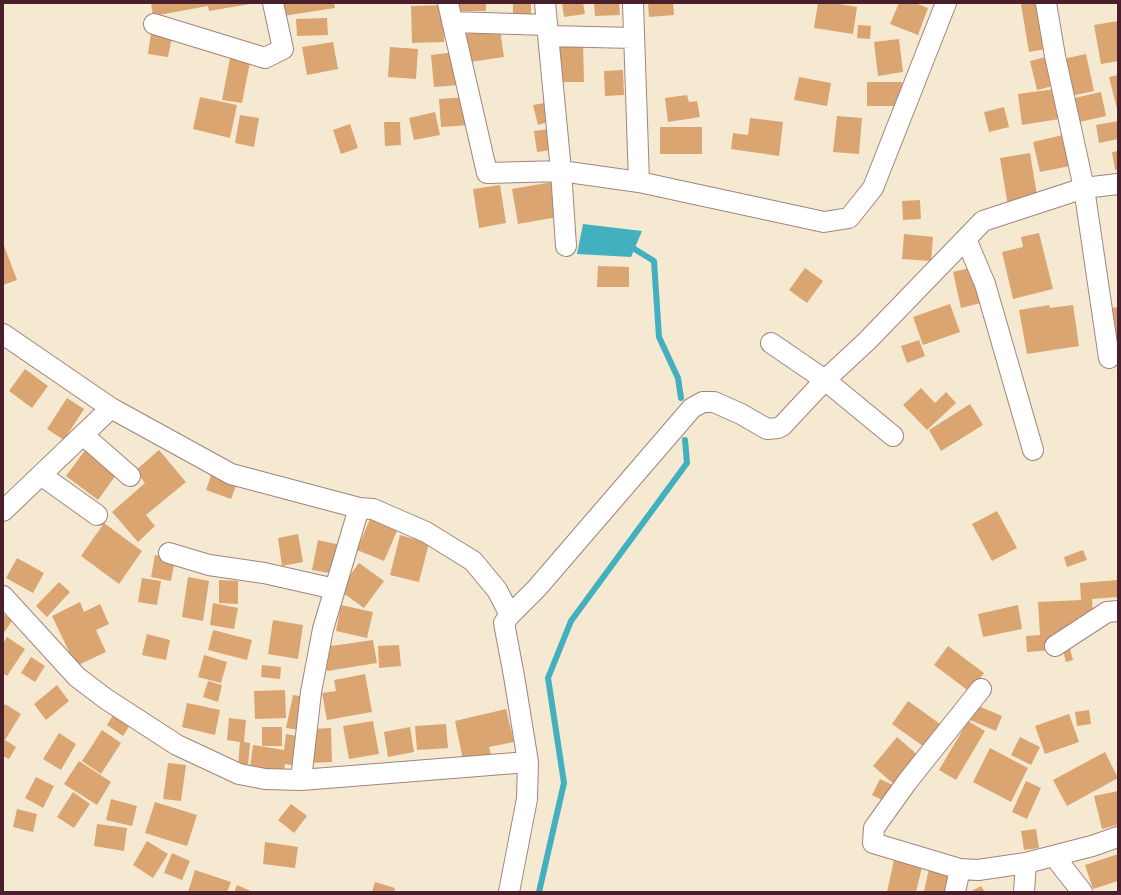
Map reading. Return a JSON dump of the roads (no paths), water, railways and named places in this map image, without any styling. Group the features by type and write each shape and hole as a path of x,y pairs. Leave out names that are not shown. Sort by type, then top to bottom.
{"street":[{"path":"154,24 265,58 283,49 273,3"},
{"path":"448,3 487,173 561,171 639,182 824,222 849,218 872,188 946,3"},
{"path":"545,3 561,171 566,246"},
{"path":"633,3 639,182"},
{"path":"1046,3 1055,56 1084,188 1109,358"},
{"path":"452,22 634,38"},
{"path":"509,892 527,799 528,762 504,623 510,615 537,588 697,404 703,402 714,402 742,414 767,429 782,426 825,380 867,341 983,221 1084,188 1118,184"},
{"path":"966,239 985,284 1033,450"},
{"path":"3,334 111,408 231,474 359,508 373,509 426,532 473,561 497,590 510,615"},
{"path":"771,343 825,380 893,436"},
{"path":"3,511 111,408"},
{"path":"83,435 130,476"},
{"path":"41,475 97,516"},
{"path":"301,780 311,692 323,629 359,508"},
{"path":"169,552 209,565 264,573 335,589"},
{"path":"3,596 77,677 106,699 177,745 239,774 265,779 301,780 528,762"},
{"path":"1055,646 1108,612 1118,611"},
{"path":"981,689 907,782 874,828 873,843 960,869 978,870 1026,863 1118,837"},
{"path":"1054,856 1082,892"},
{"path":"1024,892 1026,863"},
{"path":"955,892 960,869"}],"water":[{"path":"583,224 642,231 631,257 577,254"}],"waterway":[{"path":"628,245 654,261 659,337 678,378 681,398"},
{"path":"539,892 564,783 548,678 571,621 687,463 685,440"}]}
